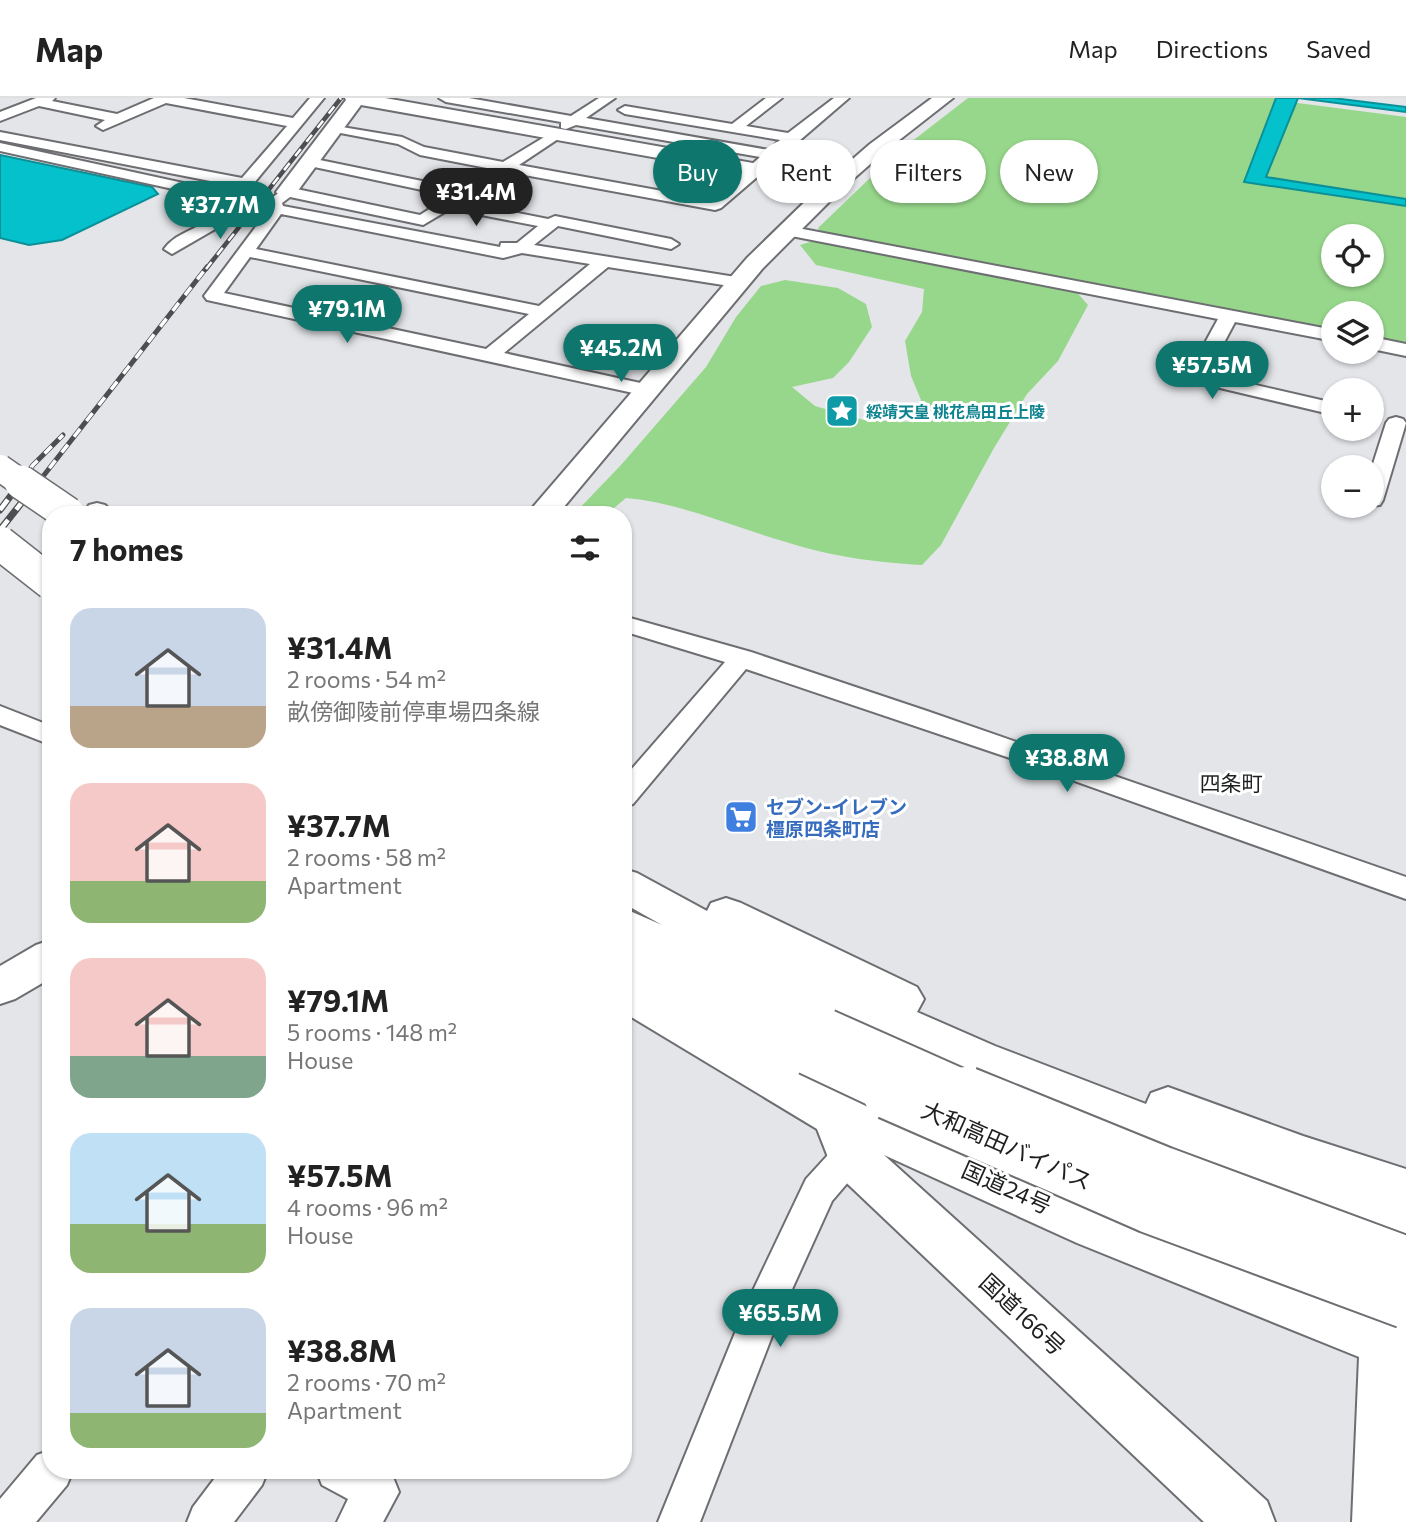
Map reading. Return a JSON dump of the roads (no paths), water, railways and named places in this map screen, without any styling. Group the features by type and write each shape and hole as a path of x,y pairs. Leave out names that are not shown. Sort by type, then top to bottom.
{"main road":[{"path":"856,166 944,98"},
{"path":"282,200 335,128 362,99 756,170"},
{"path":"549,506 736,282 815,203"},
{"path":"0,468 75,506"},
{"path":"0,489 42,519"},
{"path":"0,519 42,549"},
{"path":"0,543 42,587"},
{"path":"632,868 911,1003 1105,1084 1303,1157 1406,1191"},
{"path":"632,889 768,965 979,1059 1302,1187 1406,1223 1401,1336 1381,1522"},
{"name":"大和高田バイパス","path":"632,929 826,1030 962,1091 1163,1173 1406,1263"},
{"name":"大和高田バイパス","path":"632,961 808,1055 949,1121 1150,1207 1401,1336"},
{"path":"0,987 42,962"},
{"name":"国道24号","path":"632,996 813,1101 1095,1227 1401,1336"},
{"name":"国道166号","path":"813,1101 835,1116 850,1155 1246,1522"}],"street":[{"path":"103,126 163,98 295,122"},
{"path":"172,249 180,241 211,225 237,190 317,98"},
{"path":"429,112 450,98 756,152"},
{"path":"735,128 775,98"},
{"path":"570,100 602,101 791,138 841,98"},
{"path":"0,117 42,100 119,118"},
{"path":"282,200 423,220 602,101"},
{"path":"729,108 811,122"},
{"path":"335,128 402,141 420,151 715,205 756,170"},
{"path":"0,136 237,190"},
{"path":"0,141 237,190"},
{"path":"0,147 237,190"},
{"path":"310,162 463,194"},
{"path":"282,200 519,248 736,282"},
{"path":"282,200 213,296 647,390"},
{"path":"448,204 551,224"},
{"path":"519,248 555,221 671,244"},
{"path":"786,231 1321,334"},
{"path":"244,251 543,312"},
{"path":"489,356 602,262"},
{"path":"1229,316 1199,372 1210,380 1321,406"},
{"path":"1384,345 1406,349"},
{"path":"1384,469 1401,424"},
{"path":"632,626 742,658 1041,758 1406,888"},
{"path":"632,786 742,658"},
{"path":"0,715 42,732"},
{"path":"679,1522 762,1314 813,1202 829,1175 850,1155"},
{"path":"8,1522 44,1479"},
{"path":"208,1522 240,1479"},
{"path":"354,1479 378,1492 358,1522"}],"water":[{"path":"1276,98 1298,98 1266,177 1406,199 1406,206 1244,182"},
{"path":"1298,98 1333,98 1406,107 1406,112"},
{"path":"0,155 152,187 158,194 62,240 29,245 0,238"}],"tunnel":[{"path":"232,189 284,200"}],"railway":[{"path":"206,269 341,98"},
{"path":"37,484 207,267"},
{"path":"19,484 33,465 63,435"},
{"path":"0,510 21,482"},
{"path":"0,530 38,482"}],"place":[{"name":"綏靖天皇 桃花鳥田丘上陵","path":"842,411"},
{"name":"セブン-イレブン 橿原四条町店","path":"741,817"}],"district":[{"name":"四条町","path":"1231,782"}]}
